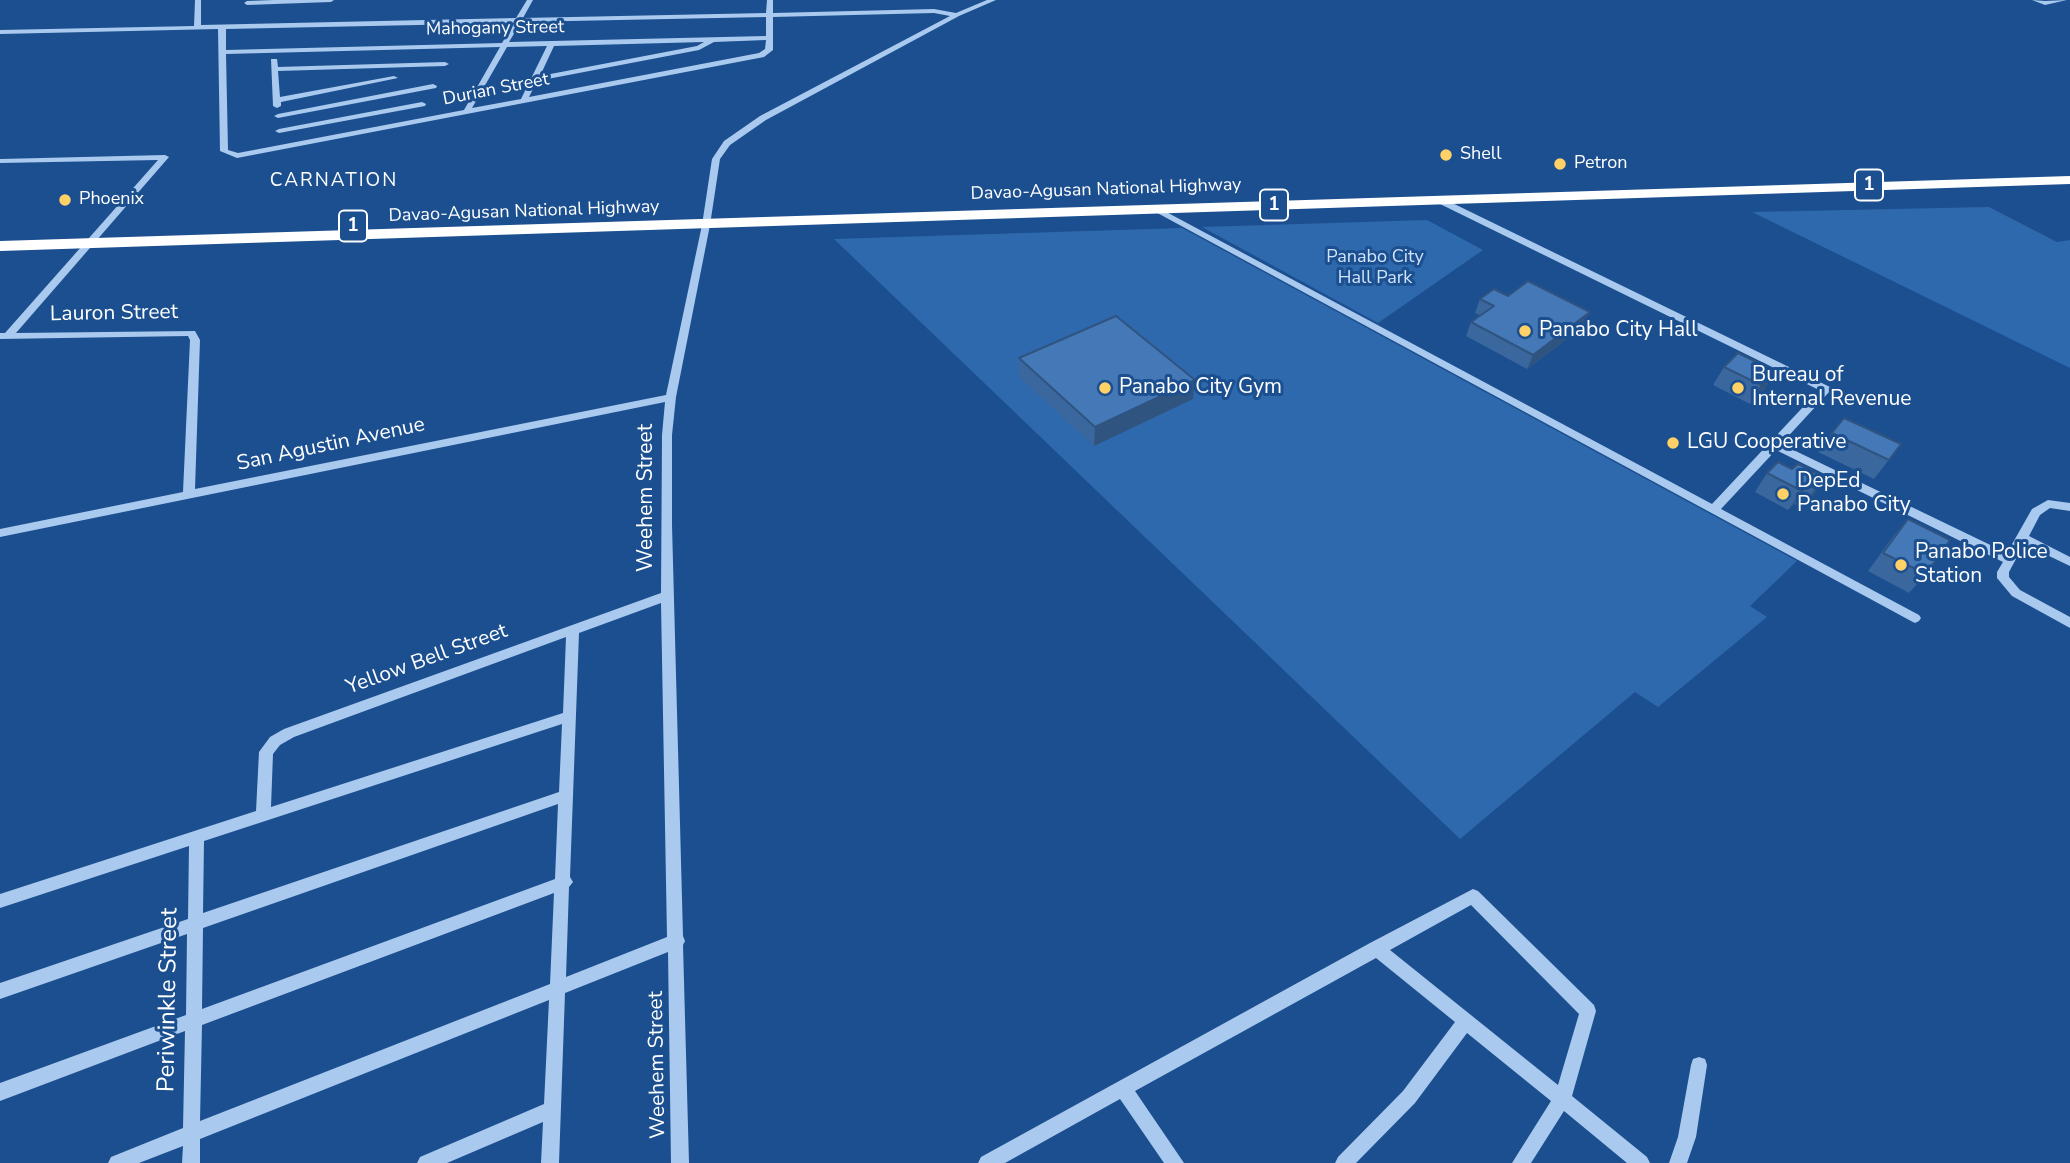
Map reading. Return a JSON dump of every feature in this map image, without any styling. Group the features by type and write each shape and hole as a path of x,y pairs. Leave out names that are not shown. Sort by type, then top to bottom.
{"highway":[{"name":"Davao-Agusan National Highway","path":"0,246 39,245 93,238 1668,194 1689,197 2070,180"},
{"name":"Davao-Agusan National Highway","path":"1982,186 2070,187"},
{"name":"Davao-Agusan National Highway","path":"0,235 52,234 93,238"},
{"path":"39,245 52,234"}],"street":[{"path":"197,28 198,0"},
{"path":"247,26 247,1 331,0"},
{"path":"467,111 530,0"},
{"path":"769,38 770,0"},
{"name":"Weehem Street","path":"680,1163 666,448 671,397 716,159 740,132 957,15 993,0"},
{"path":"2035,0 2048,3 2064,0"},
{"path":"940,12 942,3"},
{"path":"0,32 770,15 811,11 940,12 957,15"},
{"path":"222,27 222,52"},
{"name":"Mahogany Street","path":"222,52 769,38"},
{"name":"Durian Street","path":"222,52 224,151 237,156 761,55 769,50 769,38"},
{"path":"535,79 699,48 708,46 711,40"},
{"path":"524,100 552,43"},
{"path":"406,123 422,104 456,45"},
{"path":"274,50 282,147"},
{"path":"275,69 445,64"},
{"path":"277,100 394,78"},
{"path":"278,116 432,86"},
{"path":"279,131 422,104"},
{"path":"0,161 165,157 4,335"},
{"path":"1439,200 1826,389 1713,510"},
{"path":"1154,209 1914,618"},
{"name":"Lauron Street","path":"4,335 176,331 194,336 189,494"},
{"name":"San Agustin Avenue","path":"0,533 671,397"},
{"path":"1775,445 2010,560"},
{"path":"2070,507 2056,504 2041,507 2003,572 2007,586 2070,623"},
{"path":"2022,538 2070,562"},
{"name":"Yellow Bell Street","path":"263,816 264,764 266,752 275,741 305,726 669,594"},
{"path":"550,1163 565,882 573,629"},
{"path":"0,901 570,716"},
{"path":"0,991 567,795"},
{"name":"Periwinkle Street","path":"191,1163 197,837"},
{"path":"0,1092 565,882"},
{"path":"987,1163 1473,896 1588,1011 1562,1099 1521,1163"},
{"path":"117,1163 677,940"},
{"path":"1376,948 1641,1163"},
{"path":"1344,1163 1409,1097 1466,1021"},
{"path":"1678,1163 1687,1137 1699,1065"},
{"path":"1122,1088 1175,1163"},
{"path":"426,1163 553,1109"}],"green space":[{"path":"1989,207 2057,242 2070,240 2070,368 1752,212"},
{"name":"Panabo City Hall Park","path":"1427,220 1483,250 1378,323 1202,227"},
{"path":"1182,228 1797,561 1750,606 1767,617 1658,707 1635,692 1460,839 834,239"}],"building":[{"name":"Panabo City Hall","path":"1528,281 1590,312 1533,355 1471,322 1494,306 1480,299 1494,289 1508,296"},
{"name":"Panabo City Gym","path":"1116,316 1195,380 1095,427 1019,358"},
{"path":"1738,353 1775,371 1761,385 1724,367"},
{"path":"1844,418 1901,444 1889,460 1832,433"},
{"path":"1778,462 1792,469 1798,464 1826,478 1815,489 1808,485 1802,491 1767,473"},
{"path":"1908,519 1950,540 1926,574 1883,553"}],"place":[{"name":"Shell","path":"1446,155"},
{"name":"Petron","path":"1560,164"},
{"name":"Phoenix","path":"65,200"},
{"name":"Panabo City Hall","path":"1525,331"},
{"name":"Panabo City Gym","path":"1105,388"},
{"name":"Bureau of Internal Revenue","path":"1738,388"},
{"name":"LGU Cooperative","path":"1673,443"},
{"name":"DepEd Panabo City","path":"1783,494"},
{"name":"Panabo Police Station","path":"1901,565"}],"district":[{"name":"CARNATION","path":"334,181"}]}
